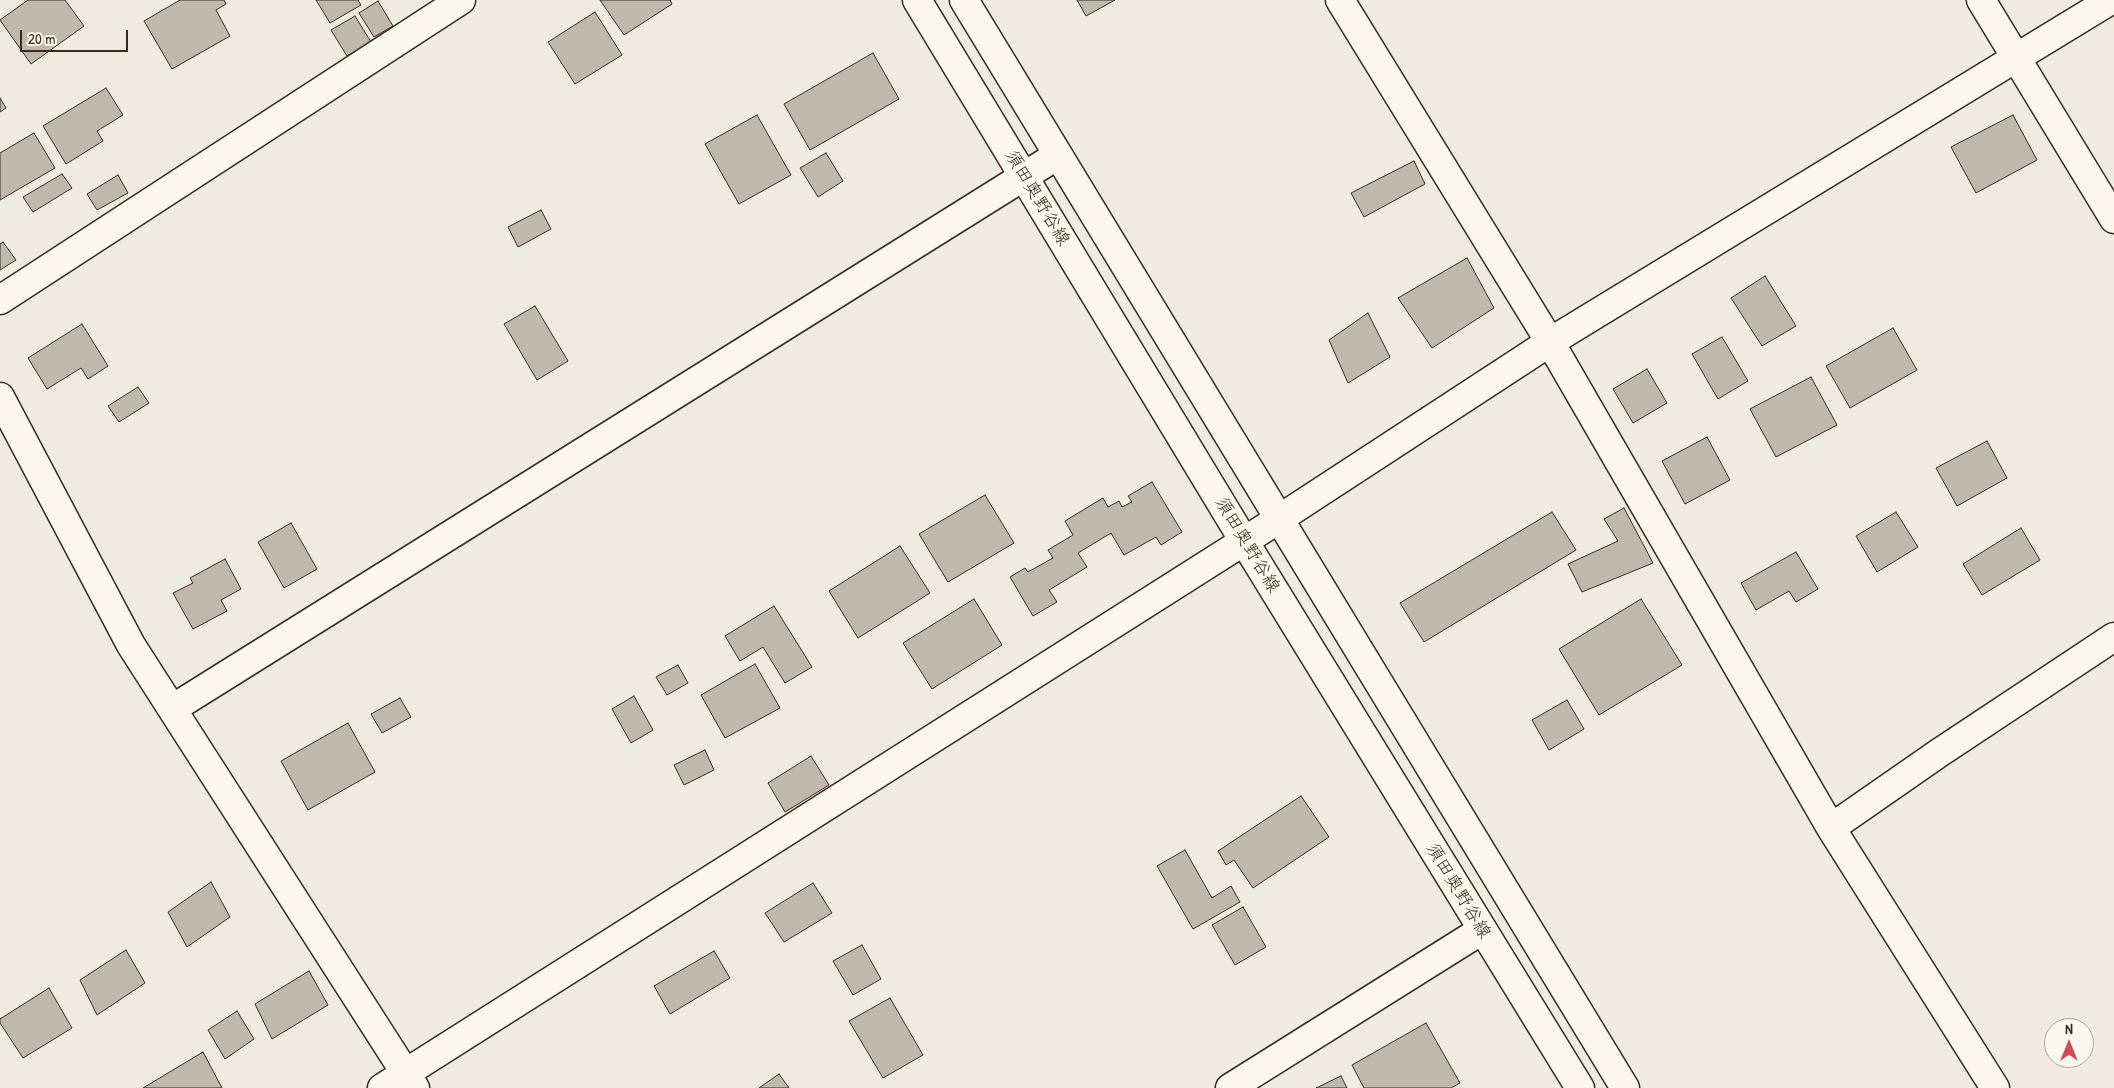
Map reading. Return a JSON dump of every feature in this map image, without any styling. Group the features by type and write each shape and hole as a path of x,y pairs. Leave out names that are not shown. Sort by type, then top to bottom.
{"street":[{"path":"0,300 461,0"},
{"name":"須田奥野谷線","path":"917,0 1244,541 1580,1088"},
{"path":"964,0 1625,1088"},
{"path":"1340,0 1550,342 1832,828 1995,1088"},
{"path":"1981,0 2114,219"},
{"path":"382,1088 410,1080 1550,342 2111,0"},
{"path":"172,709 1058,155"},
{"path":"0,397 131,645 410,1080"},
{"path":"1832,828 1939,753 2114,637"},
{"path":"1230,1088 1482,930"}],"building":[{"path":"28,0 65,0 84,26 31,64 0,20"},
{"path":"180,0 224,0 226,4 216,10 230,36 172,69 144,21"},
{"path":"316,0 358,0 361,5 330,23"},
{"path":"600,0 670,0 672,4 624,35"},
{"path":"1077,0 1115,0 1086,16"},
{"path":"378,1 393,26 374,37 359,13"},
{"path":"595,12 622,55 575,84 548,42"},
{"path":"355,16 371,42 347,56 331,30"},
{"path":"873,53 899,99 810,150 784,104"},
{"path":"106,88 123,115 97,131 103,141 66,164 43,126"},
{"path":"0,98 6,108 0,112"},
{"path":"757,115 791,175 739,204 705,144"},
{"path":"2013,115 2037,160 1976,193 1951,147"},
{"path":"34,133 55,168 0,200 0,153"},
{"path":"826,153 843,181 818,197 800,168"},
{"path":"1414,161 1425,184 1364,217 1351,193"},
{"path":"62,174 72,188 33,212 23,197"},
{"path":"118,175 128,193 97,210 87,194"},
{"path":"541,210 551,229 518,247 508,227"},
{"path":"3,242 16,260 0,270 0,244"},
{"path":"1467,258 1494,308 1432,348 1398,298"},
{"path":"1765,276 1796,326 1762,346 1731,298"},
{"path":"535,306 568,361 537,380 504,324"},
{"path":"1368,313 1390,357 1348,383 1329,340"},
{"path":"82,324 108,366 88,379 81,368 47,389 28,358"},
{"path":"1893,328 1917,370 1850,408 1826,366"},
{"path":"1722,337 1748,381 1718,399 1692,354"},
{"path":"1647,369 1667,403 1633,423 1613,389"},
{"path":"1811,377 1837,425 1776,457 1750,409"},
{"path":"138,387 149,403 119,422 108,406"},
{"path":"1707,437 1730,480 1685,504 1662,461"},
{"path":"1987,441 2007,478 1957,506 1936,468"},
{"path":"1152,482 1182,532 1161,545 1156,537 1124,555 1111,533 1078,553 1087,567 1049,590 1057,602 1033,616 1010,577 1025,568 1028,572 1053,558 1048,550 1073,535 1065,521 1103,498 1108,507 1119,501 1122,507 1132,502 1128,496"},
{"path":"985,495 1014,543 948,582 919,534"},
{"path":"1624,508 1653,563 1582,592 1568,564 1618,541 1604,519"},
{"path":"1552,512 1576,550 1424,642 1400,603"},
{"path":"1896,512 1918,547 1877,572 1856,536"},
{"path":"291,523 317,569 284,588 258,542"},
{"path":"2021,528 2040,560 1982,595 1963,564"},
{"path":"900,546 930,593 858,638 829,591"},
{"path":"1796,552 1818,589 1796,602 1789,591 1756,610 1741,583"},
{"path":"225,559 241,589 221,600 227,611 193,629 173,593 193,583 190,578"},
{"path":"974,599 1002,645 932,689 903,643"},
{"path":"1641,599 1682,665 1599,715 1559,649"},
{"path":"774,606 812,667 785,683 763,647 740,661 725,636"},
{"path":"755,664 780,708 725,738 701,695"},
{"path":"678,665 688,683 667,695 656,677"},
{"path":"634,696 653,730 631,743 612,709"},
{"path":"400,698 411,717 382,733 371,714"},
{"path":"1567,700 1584,729 1549,750 1532,720"},
{"path":"348,723 375,772 308,810 281,761"},
{"path":"705,750 714,770 684,785 674,765"},
{"path":"811,756 829,785 785,812 768,783"},
{"path":"1301,796 1329,837 1253,888 1234,860 1226,865 1218,851"},
{"path":"1185,850 1212,898 1231,886 1240,902 1193,929 1157,866"},
{"path":"211,882 230,917 187,947 168,912"},
{"path":"813,883 832,913 784,942 765,913"},
{"path":"1243,907 1266,947 1235,965 1212,925"},
{"path":"862,945 881,979 853,995 833,961"},
{"path":"126,950 145,983 97,1015 80,980"},
{"path":"714,951 730,978 670,1014 654,986"},
{"path":"309,971 328,1005 272,1039 255,1004"},
{"path":"49,988 72,1028 23,1058 0,1023 0,1019"},
{"path":"890,998 923,1055 883,1078 849,1021"},
{"path":"237,1011 254,1039 225,1059 208,1030"},
{"path":"1426,1023 1460,1083 1451,1088 1364,1088 1352,1065"},
{"path":"203,1052 222,1088 143,1088"},
{"path":"779,1074 789,1088 759,1088"},
{"path":"1341,1076 1347,1088 1316,1088"}]}
